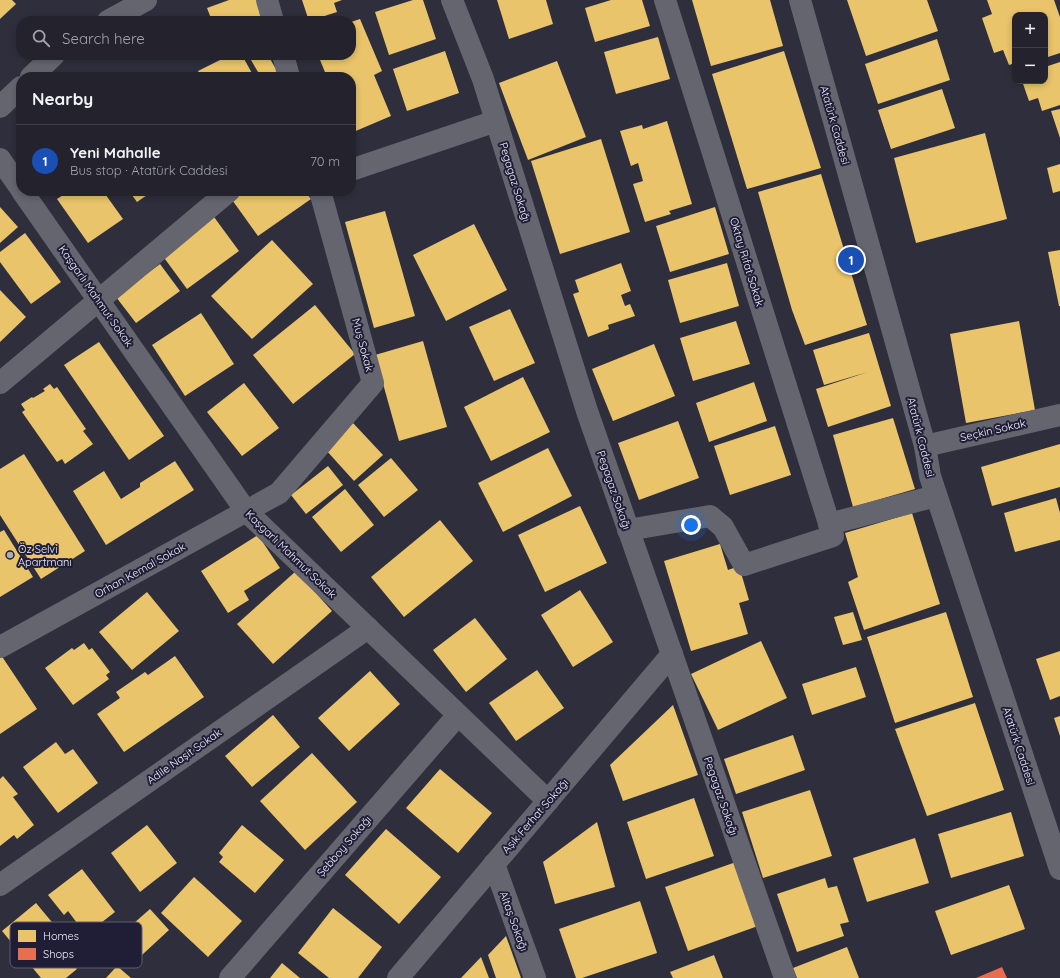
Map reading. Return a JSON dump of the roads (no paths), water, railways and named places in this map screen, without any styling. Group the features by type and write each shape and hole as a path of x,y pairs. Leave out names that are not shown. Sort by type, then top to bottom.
{"street":[{"path":"117,16 146,0"},
{"path":"268,0 272,16"},
{"name":"Pegagaz Sokağı","path":"452,0 483,79 587,412 785,978"},
{"name":"Oktay Rıfat Sokak","path":"628,530 710,516 723,527 744,565 833,536 665,0"},
{"name":"Atatürk Caddesi","path":"800,0 925,446 930,476 1060,869"},
{"path":"36,72 49,60"},
{"path":"284,60 288,72"},
{"path":"0,107 16,92"},
{"path":"356,168 496,121"},
{"name":"Kaşgarlı Mahmut Sokak","path":"0,159 16,182"},
{"name":"Kaşgarlı Mahmut Sokak","path":"26,196 246,511 548,801"},
{"path":"0,383 223,196"},
{"name":"Muş Sokak","path":"279,492 374,383 321,196"},
{"name":"Seçkin Sokak","path":"925,446 1060,415"},
{"name":"Orhan Kemal Sokak","path":"0,648 279,492"},
{"path":"829,524 936,496"},
{"name":"Adile Naşit Sokak","path":"0,885 368,628"},
{"name":"Aşık Ferhat Sokağı","path":"398,978 672,654"},
{"name":"Şebboy Sokağı","path":"230,978 458,715"},
{"name":"Altaş Sokağı","path":"494,864 535,978"}],"place":[{"name":"Yeni Mahalle","path":"851,260"},
{"name":"Öz Selvi Apartmanı","path":"10,555"}]}
